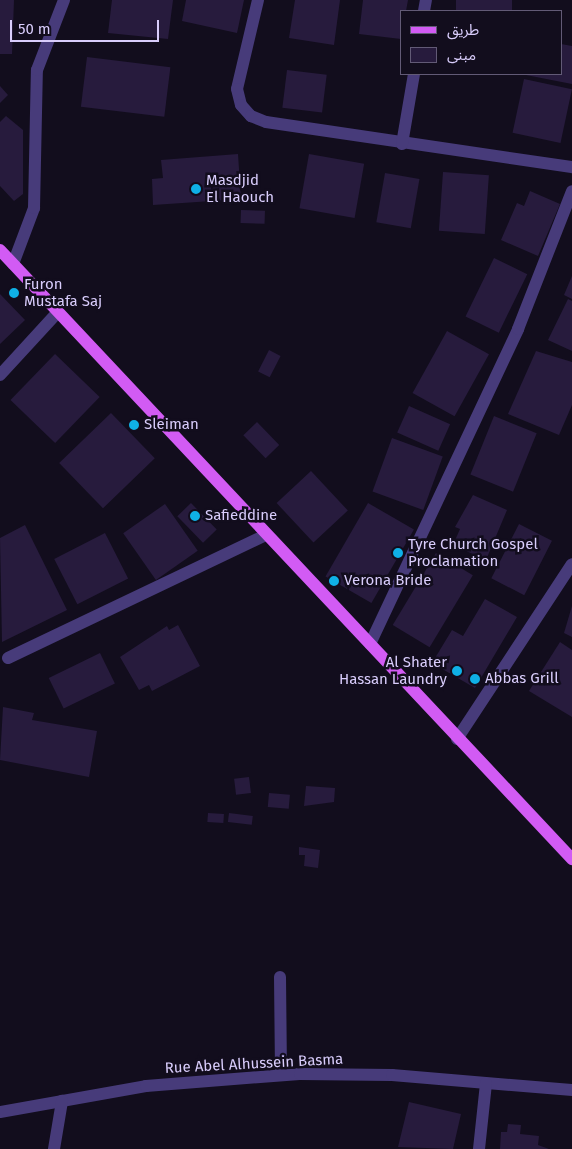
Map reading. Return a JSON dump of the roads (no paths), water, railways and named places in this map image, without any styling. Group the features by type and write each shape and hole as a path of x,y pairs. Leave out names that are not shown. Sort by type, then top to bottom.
{"main road":[{"path":"0,250 457,739 572,859"}],"street":[{"path":"13,264 34,208 37,70 64,0"},
{"path":"258,0 237,89 241,105 251,116 402,144 572,167"},
{"path":"402,144 414,75"},
{"path":"370,644 518,329 572,191"},
{"path":"0,375 57,313"},
{"path":"8,658 266,535"},
{"path":"457,739 571,569"},
{"path":"280,976 281,1075"},
{"name":"Rue Abel Alhussein Basma","path":"0,1112 146,1086 281,1075 392,1075 572,1090"},
{"path":"478,1149 486,1083"},
{"path":"54,1149 62,1101"}],"place":[{"name":"Masdjid El Haouch","path":"196,189"},
{"name":"Furon Mustafa Saj","path":"14,293"},
{"name":"Sleiman","path":"134,425"},
{"name":"Safieddine","path":"195,516"},
{"name":"Tyre Church Gospel Proclamation","path":"398,553"},
{"name":"Verona Bride","path":"334,581"},
{"name":"Al Shater Hassan Laundry","path":"457,671"},
{"name":"Abbas Grill","path":"475,679"}]}
